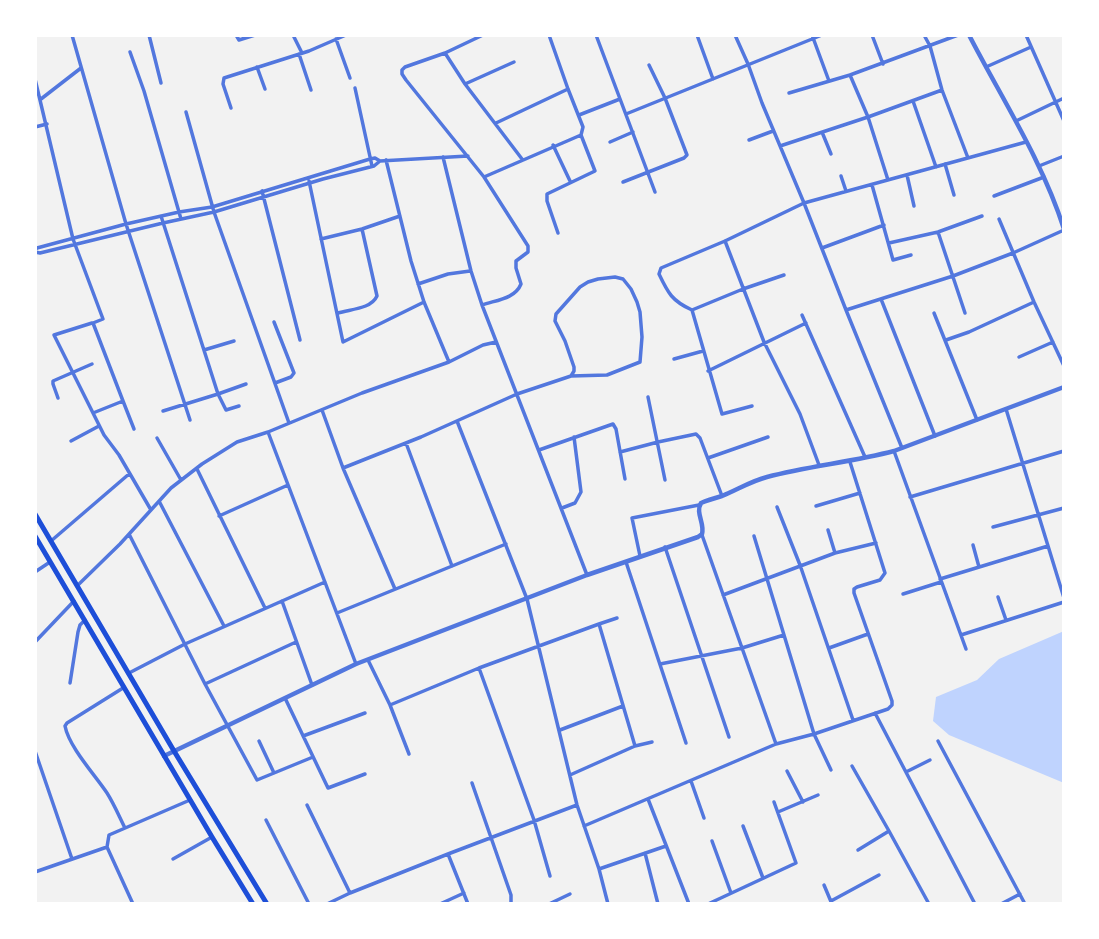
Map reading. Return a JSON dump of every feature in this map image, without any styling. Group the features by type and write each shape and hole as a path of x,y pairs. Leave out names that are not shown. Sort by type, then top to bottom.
{"main road":[{"path":"35,514 267,904"},
{"path":"35,536 253,904"}],"street":[{"path":"72,35 125,224 190,420"},
{"path":"149,35 161,83"},
{"path":"236,35 239,40 255,35"},
{"path":"293,35 311,90"},
{"path":"231,108 222,80 224,78 300,54 346,35"},
{"path":"482,305 518,292 521,284 516,261 528,252 528,246 485,177 402,74 402,70 483,35"},
{"path":"549,35 579,115 583,127 581,135 595,171 551,191 547,197 558,233"},
{"path":"596,35 655,191"},
{"path":"647,35 654,35"},
{"path":"697,35 713,79"},
{"path":"735,35 903,449"},
{"path":"626,114 813,36 822,35"},
{"path":"872,35 883,64"},
{"path":"925,35 968,158"},
{"path":"789,93 883,64 958,35"},
{"path":"846,310 953,276 1013,253 1064,229 1055,199 1040,166 970,35"},
{"path":"1026,35 1064,121"},
{"path":"813,36 829,81"},
{"path":"336,39 350,78"},
{"path":"986,68 1031,47"},
{"path":"130,51 181,219"},
{"path":"445,53 522,159"},
{"path":"465,84 514,62"},
{"path":"623,182 684,159 687,155 649,65"},
{"path":"257,67 265,89"},
{"path":"40,100 80,68"},
{"path":"850,75 868,117 888,180"},
{"path":"35,79 74,241 103,319 54,335 99,426 151,510"},
{"path":"355,88 372,166"},
{"path":"496,123 568,89"},
{"path":"779,146 943,90"},
{"path":"1016,121 1064,98"},
{"path":"579,115 620,99"},
{"path":"913,101 936,167"},
{"path":"187,112 213,209 289,423"},
{"path":"35,127 47,124"},
{"path":"749,140 773,131"},
{"path":"610,142 633,132"},
{"path":"822,132 831,154"},
{"path":"485,177 581,135"},
{"path":"752,406 722,414 692,310 672,298 659,274 663,267 804,203 1026,142"},
{"path":"553,145 570,181"},
{"path":"74,241 125,224 264,197 383,161 468,156"},
{"path":"1040,166 1064,156"},
{"path":"443,157 482,305 587,575"},
{"path":"35,251 37,248 181,219 262,191 370,159 383,161"},
{"path":"383,161 418,284 449,362"},
{"path":"945,164 954,195"},
{"path":"907,175 914,206"},
{"path":"841,176 846,192"},
{"path":"308,177 343,342 424,302"},
{"path":"994,196 1044,177"},
{"path":"872,185 893,260 911,255"},
{"path":"262,191 300,340"},
{"path":"161,216 218,394 226,410 239,406"},
{"path":"321,239 400,216"},
{"path":"888,243 938,232 982,216"},
{"path":"999,219 1064,366"},
{"path":"822,248 884,225"},
{"path":"337,313 370,305 376,300 362,229"},
{"path":"938,232 965,313"},
{"path":"725,241 764,342 800,414 819,465"},
{"path":"418,284 448,274 471,271"},
{"path":"692,310 784,275"},
{"path":"343,468 517,394 571,376 607,375 640,362 640,312 631,289 623,279 615,277 588,282 574,292 556,313 555,321 565,341 574,371 571,376"},
{"path":"881,299 935,436"},
{"path":"946,340 1034,302"},
{"path":"934,313 977,419"},
{"path":"802,315 865,459"},
{"path":"274,322 294,373 291,377 275,383"},
{"path":"93,323 134,429"},
{"path":"708,371 806,323"},
{"path":"204,351 234,341"},
{"path":"78,585 171,488 237,442 496,342"},
{"path":"1019,357 1053,342"},
{"path":"674,359 703,351"},
{"path":"58,398 52,382 92,365"},
{"path":"163,411 246,384"},
{"path":"640,556 632,518 699,505 765,477 819,465 865,459 903,449 1064,387"},
{"path":"648,397 665,480"},
{"path":"93,413 123,401"},
{"path":"961,635 1064,600 1006,408"},
{"path":"322,410 343,468 394,589"},
{"path":"457,421 527,599 577,805 608,904"},
{"path":"539,450 613,424 625,479"},
{"path":"71,441 99,426"},
{"path":"268,432 356,664"},
{"path":"620,452 696,434 700,438 722,496"},
{"path":"561,509 575,503 581,492 574,437"},
{"path":"708,458 768,437"},
{"path":"157,438 181,480"},
{"path":"406,443 452,566"},
{"path":"894,451 966,649"},
{"path":"910,497 1064,451"},
{"path":"584,826 776,744 814,734 891,707 892,701 853,591 857,587 880,580 885,576 885,570 850,462"},
{"path":"197,468 265,608"},
{"path":"51,541 130,474"},
{"path":"219,516 288,484"},
{"path":"816,506 860,493"},
{"path":"159,501 224,626"},
{"path":"699,505 702,534 776,744"},
{"path":"777,507 800,565 853,720"},
{"path":"993,527 1064,508"},
{"path":"828,530 835,553"},
{"path":"129,534 257,780 313,757"},
{"path":"164,756 356,664 702,534"},
{"path":"754,536 814,734 831,770"},
{"path":"723,595 835,553 876,543"},
{"path":"337,613 506,544"},
{"path":"973,545 979,567"},
{"path":"903,594 1048,546"},
{"path":"665,547 729,737"},
{"path":"626,561 686,743"},
{"path":"35,572 50,562"},
{"path":"129,673 185,644 325,582"},
{"path":"998,597 1006,620"},
{"path":"35,642 74,601"},
{"path":"281,601 312,685"},
{"path":"390,705 479,668 617,618"},
{"path":"70,683 78,632 85,620"},
{"path":"599,624 635,746"},
{"path":"829,648 868,634"},
{"path":"660,664 742,648 785,635"},
{"path":"205,684 296,642"},
{"path":"368,660 390,705 409,754"},
{"path":"479,668 534,820 550,876"},
{"path":"123,688 65,726 67,734 108,795 125,828"},
{"path":"285,698 328,788 365,774"},
{"path":"560,730 623,706"},
{"path":"303,736 365,713"},
{"path":"875,713 975,904"},
{"path":"259,741 274,773"},
{"path":"939,741 1025,904"},
{"path":"570,775 635,746 652,742"},
{"path":"35,751 72,859"},
{"path":"906,772 930,760"},
{"path":"852,766 929,904"},
{"path":"787,771 803,802"},
{"path":"691,782 704,818"},
{"path":"472,783 511,895 511,904"},
{"path":"778,812 818,795"},
{"path":"648,799 689,904"},
{"path":"133,904 107,847 109,835 190,800"},
{"path":"708,904 796,863 774,802"},
{"path":"307,805 349,893"},
{"path":"327,904 490,837 577,805"},
{"path":"266,820 309,904"},
{"path":"743,826 763,878"},
{"path":"858,850 889,831"},
{"path":"173,859 212,838"},
{"path":"712,841 731,893"},
{"path":"599,869 666,846"},
{"path":"35,872 107,847"},
{"path":"645,853 658,904"},
{"path":"448,854 468,904"},
{"path":"824,886 832,902 878,875"},
{"path":"440,904 464,893"},
{"path":"550,904 570,894"},
{"path":"1001,904 1020,894"}],"water":[{"path":"1064,631 1064,783 949,735 933,721 936,697 977,680 999,659"}]}
